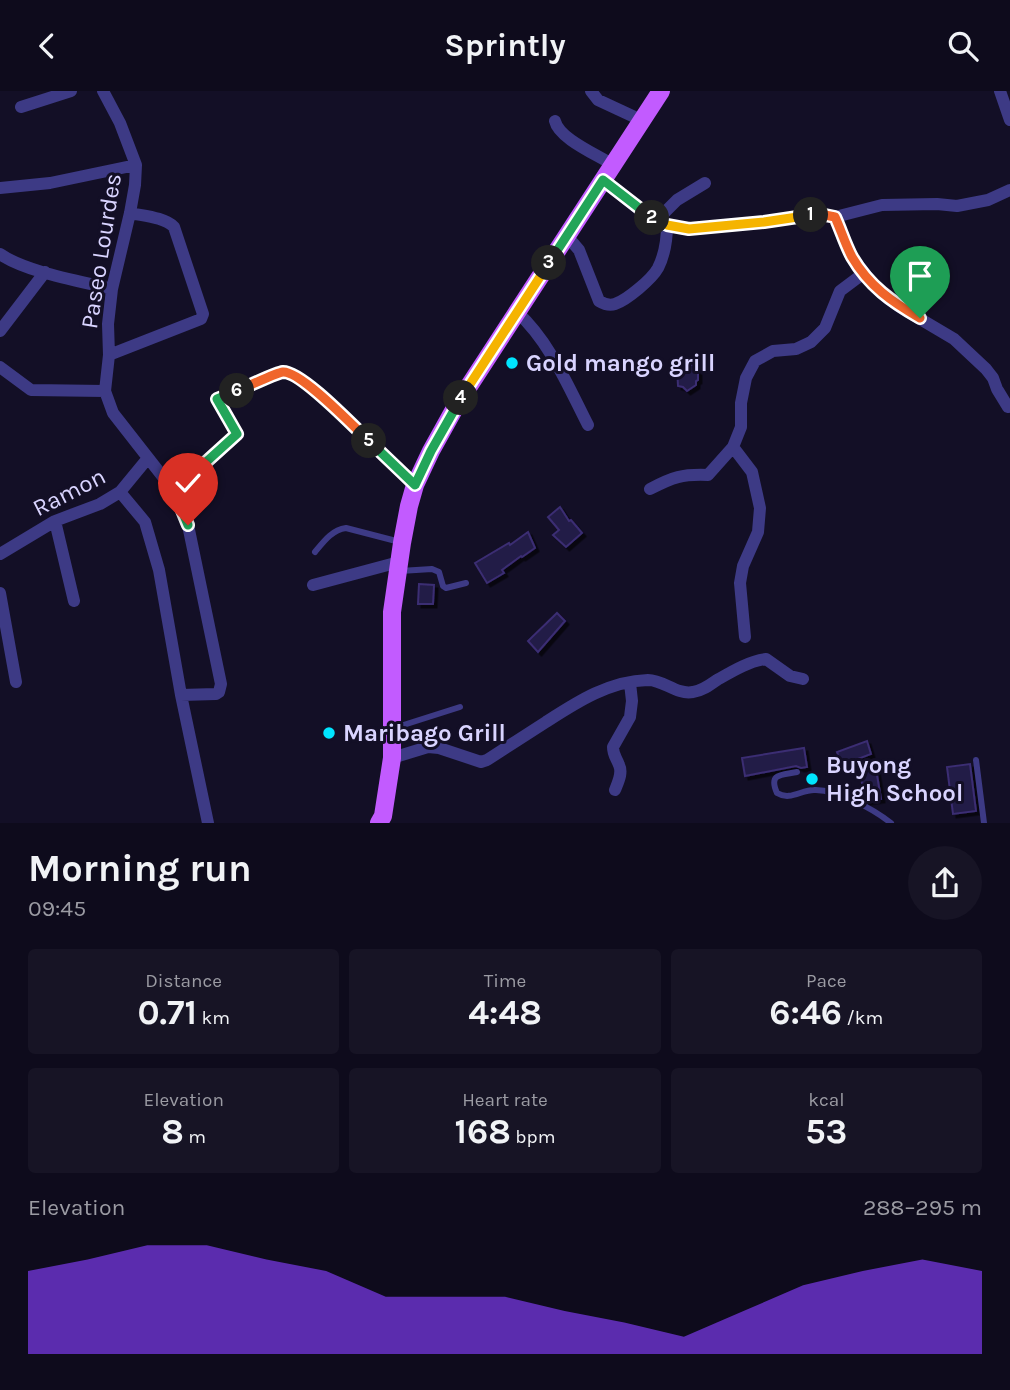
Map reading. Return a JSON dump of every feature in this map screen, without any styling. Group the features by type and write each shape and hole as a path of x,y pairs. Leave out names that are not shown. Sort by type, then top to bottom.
{"main road":[{"path":"379,823 383,816 392,758 392,612 408,506 415,485 456,406 661,91"}],"street":[{"path":"21,107 71,91"},
{"name":"Paseo Lourdes","path":"103,91 136,165 135,185 108,324 109,355 105,391"},
{"path":"591,91 598,100 641,120"},
{"path":"1000,91 1010,120"},
{"path":"555,121 557,128 565,135 613,165"},
{"path":"0,188 50,183 136,165"},
{"path":"603,180 640,210 662,223 689,229 820,214 835,217 882,205 970,205 1010,190"},
{"path":"567,236 579,250 599,301 615,305 651,279 658,269 667,242 662,223 677,200 705,183"},
{"path":"109,355 201,319 203,314 174,227 164,221 130,213"},
{"path":"835,217 852,257 864,273 886,297 954,339 986,369 1008,407"},
{"path":"0,254 10,261 45,272 113,289"},
{"path":"0,331 45,272"},
{"path":"650,489 685,474 708,475 733,447 741,427 741,403 746,378 755,361 773,351 796,349 811,342 825,328 840,291 864,273"},
{"path":"517,313 532,326 560,371 588,425"},
{"path":"2,373 31,390 105,391 113,412 174,491 188,525 221,684 216,694 181,695"},
{"path":"174,491 237,434"},
{"path":"733,447 752,472 760,508 758,532 743,566 740,583 745,637"},
{"name":"Ramon","path":"0,554 55,521 100,504 120,492 148,458"},
{"path":"120,492 145,522 159,570 181,695 208,823"},
{"path":"55,521 74,601"},
{"path":"313,585 398,567"},
{"path":"0,593 16,682"},
{"path":"392,758 428,747 481,762 587,696 630,683 657,681 680,692 693,692 727,674 766,659 790,676 803,679"},
{"path":"615,790 621,767 612,751 630,717 630,683"}],"lane":[{"path":"217,399 284,372 296,375 415,485"},
{"path":"315,552 332,532 346,528 402,543"},
{"path":"398,567 432,569 439,572 446,588 466,583"},
{"path":"392,728 460,707"},
{"path":"976,759 984,823"},
{"path":"797,772 778,775 775,778 773,785 780,796 793,796 814,789 840,795 891,823"}],"path":[{"path":"217,399 237,434"}],"building":[{"path":"677,365 694,365 698,372 696,385 687,391 678,386"},
{"path":"560,507 569,521 582,533 566,547 553,535 559,530 548,517"},
{"path":"528,532 535,548 487,583 475,563 509,543 510,545"},
{"path":"419,584 434,585 433,604 418,604"},
{"path":"557,613 565,621 538,652 528,641"},
{"path":"867,741 871,754 842,765 837,752"},
{"path":"804,748 807,767 796,766 745,776 742,758"},
{"path":"970,764 976,811 953,814 947,767"},
{"path":"876,769 881,799 866,801 860,772"}],"place":[{"name":"Gold mango grill","path":"512,363"},
{"name":"Maribago Grill","path":"329,733"},
{"name":"Buyong High School","path":"812,779"}],"route":[{"path":"188,525 174,491 237,434 217,399 284,372 296,375 318,393 415,485 456,406 603,180 656,221 689,229 820,214 835,217 852,257 870,281 886,297 920,318"}]}
